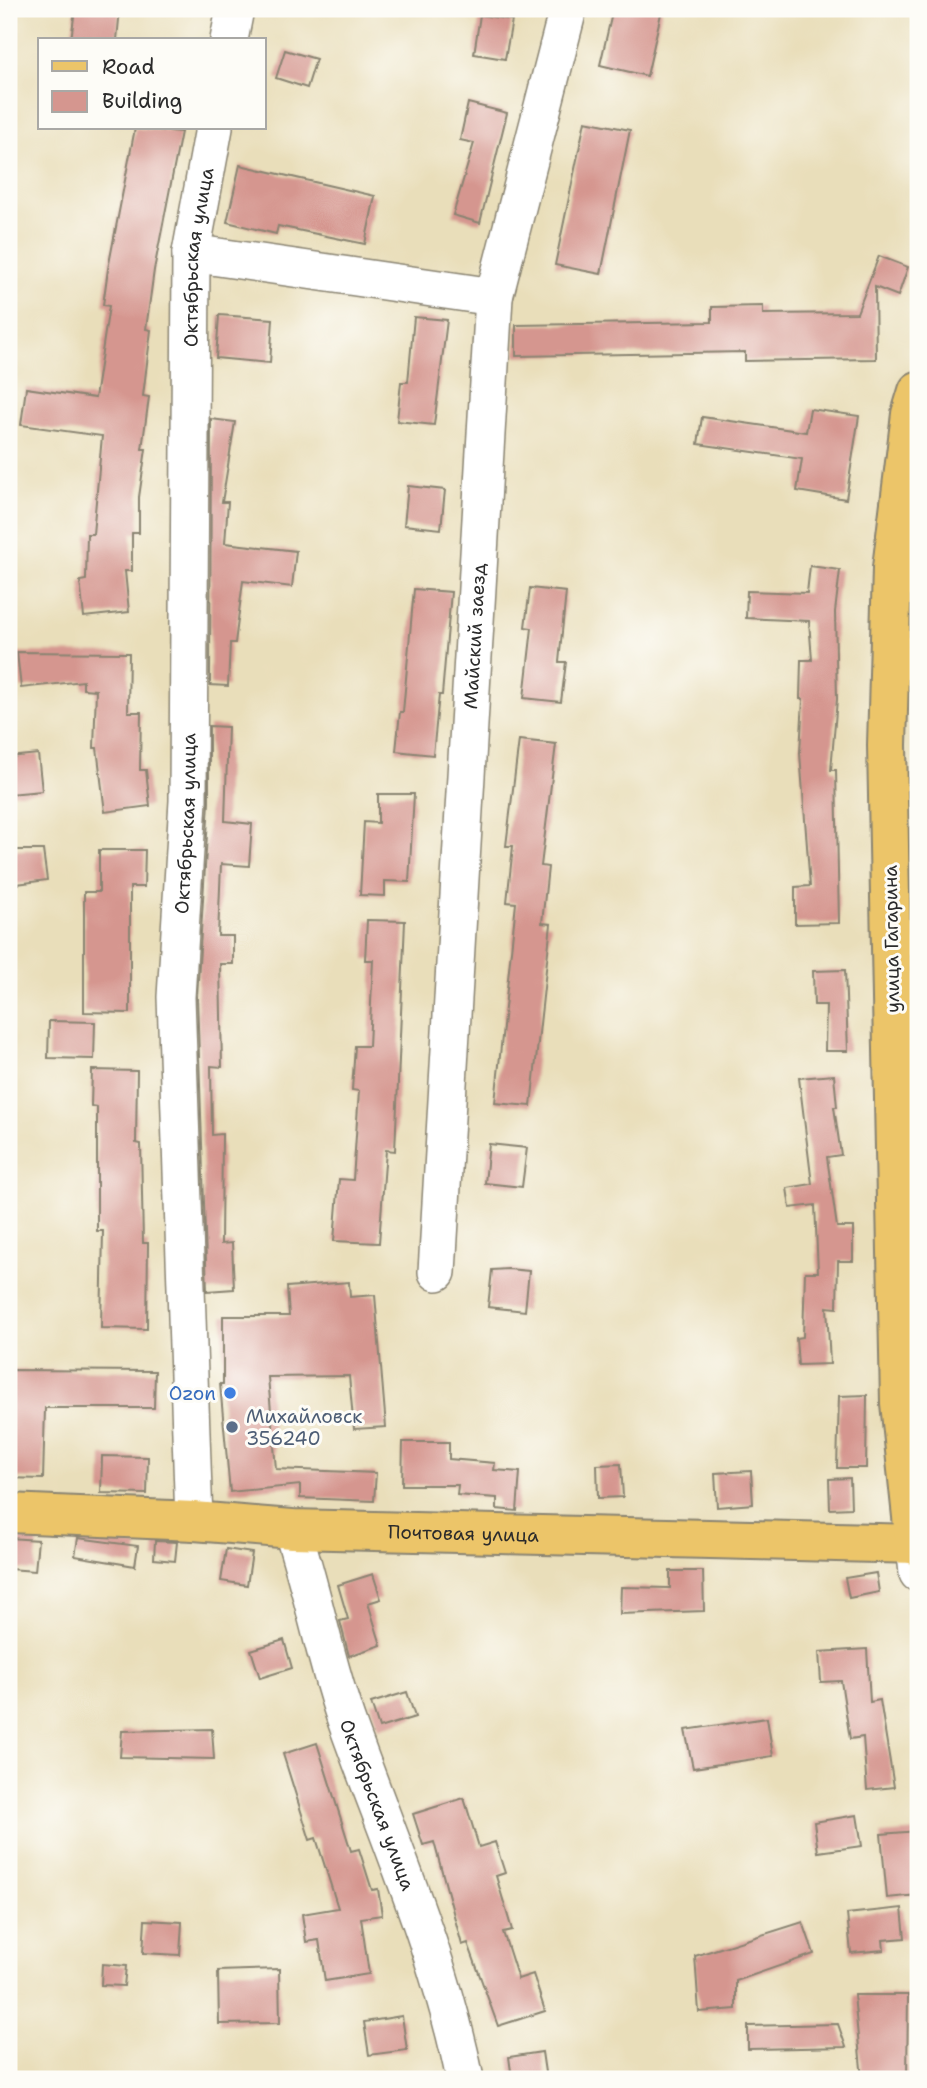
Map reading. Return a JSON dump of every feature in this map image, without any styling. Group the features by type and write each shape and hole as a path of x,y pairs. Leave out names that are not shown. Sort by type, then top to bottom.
{"main road":[{"name":"улица Гагарина","path":"917,1554 900,1403 906,1074 887,745 892,568 911,414 918,391"},
{"name":"Почтовая улица","path":"9,1513 194,1521 292,1529 917,1554"}],"street":[{"path":"229,38 235,9"},
{"name":"Майский заезд","path":"437,1272 494,297 568,9"},
{"name":"Октябрьская улица","path":"194,1521 176,997 188,801 191,253 214,130"},
{"path":"191,253 494,297"},
{"name":"Октябрьская улица","path":"292,1529 348,1724 413,1897 456,2033 466,2079"}],"building":[{"path":"75,9 120,9 117,38 71,38"},
{"path":"613,9 662,9 647,76 600,65"},
{"path":"480,15 512,20 505,59 474,54"},
{"path":"285,50 316,59 307,88 276,78"},
{"path":"468,103 507,113 480,223 453,215 474,143 460,140"},
{"path":"585,121 630,130 601,274 555,265"},
{"path":"135,130 181,132 154,270 146,329 151,330 143,396 149,397 142,449 146,449 139,497 139,533 132,533 132,571 125,571 129,612 84,617 80,581 86,580 87,534 93,534 102,436 21,425 26,388 95,398 109,306 103,305"},
{"path":"240,165 375,196 365,244 278,226 276,234 227,222"},
{"path":"879,256 908,267 898,296 875,287 876,359 745,361 745,352 516,356 516,325 712,322 712,307 763,306 763,314 857,313"},
{"path":"219,315 273,319 270,363 216,358"},
{"path":"414,317 447,320 434,425 397,421 401,382 408,382"},
{"path":"810,409 859,416 846,499 797,491 802,459 698,444 702,417 806,432"},
{"path":"211,419 235,422 222,502 228,502 225,543 296,551 292,587 243,581 235,643 230,643 228,686 210,685"},
{"path":"408,486 445,490 441,529 404,525"},
{"path":"810,566 840,570 835,612 837,699 831,770 836,770 839,923 795,924 795,887 810,886 800,753 803,699 800,699 801,660 812,660 809,621 746,618 747,591 807,593"},
{"path":"530,588 566,592 559,662 566,662 561,702 524,698 532,628 525,627"},
{"path":"414,589 451,592 442,695 439,695 433,755 396,751 400,712 403,712"},
{"path":"17,652 129,653 128,712 141,712 140,770 146,770 150,806 105,812 97,748 94,748 96,690 83,689 83,681 21,688"},
{"path":"209,726 228,727 225,821 252,824 249,866 221,864 218,936 233,936 233,964 220,964 222,1067 211,1066 212,1135 222,1134 221,1244 232,1243 234,1289 207,1291 197,997 209,802"},
{"path":"519,740 556,744 541,866 548,867 542,923 551,924 531,1106 495,1103 516,903 507,902 513,846 506,846"},
{"path":"38,754 42,791 9,794 9,757"},
{"path":"378,794 414,794 409,882 385,881 385,896 360,895 364,822 378,823"},
{"path":"9,850 43,850 47,880 9,885"},
{"path":"99,850 145,850 144,887 130,887 130,1013 84,1012 84,892 99,892"},
{"path":"912,913 918,913 918,985 914,985"},
{"path":"367,920 405,921 395,1151 386,1150 379,1243 334,1241 339,1179 353,1180 359,1091 352,1090 355,1046 369,1046 373,960 365,960"},
{"path":"845,970 848,1051 825,1051 826,1005 814,1005 813,971"},
{"path":"49,1021 95,1022 94,1059 48,1058"},
{"path":"92,1070 137,1071 136,1143 141,1144 143,1243 148,1243 147,1329 101,1328 103,1231 97,1231 97,1107 91,1106"},
{"path":"834,1075 837,1107 834,1107 841,1155 827,1157 837,1227 853,1227 853,1261 838,1261 837,1308 827,1307 830,1364 798,1365 796,1338 803,1337 805,1272 818,1272 815,1205 790,1208 787,1188 812,1184 799,1078"},
{"path":"489,1144 527,1148 522,1187 485,1183"},
{"path":"492,1270 529,1271 525,1311 488,1307"},
{"path":"349,1282 350,1297 375,1295 386,1427 354,1429 349,1376 268,1377 276,1469 376,1473 374,1501 300,1498 300,1485 230,1492 220,1384 223,1384 223,1316 289,1316 287,1287"},
{"path":"9,1370 155,1371 154,1408 45,1408 43,1479 9,1478"},
{"path":"867,1395 866,1468 837,1468 839,1396"},
{"path":"403,1442 449,1442 449,1459 495,1463 494,1470 520,1472 517,1511 497,1509 497,1498 457,1495 458,1485 402,1485"},
{"path":"102,1456 148,1457 147,1494 101,1493"},
{"path":"621,1464 623,1497 598,1498 597,1465"},
{"path":"751,1471 753,1504 717,1507 715,1473"},
{"path":"850,1478 851,1508 830,1509 829,1479"},
{"path":"9,1538 38,1540 35,1571 9,1569"},
{"path":"78,1538 138,1546 135,1566 75,1556"},
{"path":"155,1541 177,1542 175,1561 154,1559"},
{"path":"226,1549 252,1553 247,1585 221,1581"},
{"path":"670,1571 703,1571 704,1611 620,1614 621,1587 670,1588"},
{"path":"876,1573 879,1592 849,1598 845,1578"},
{"path":"373,1574 381,1599 368,1603 381,1645 349,1656 340,1621 348,1619 338,1585"},
{"path":"284,1640 292,1668 260,1678 251,1650"},
{"path":"867,1649 870,1702 880,1700 894,1787 867,1790 863,1737 850,1739 841,1681 821,1682 819,1652"},
{"path":"407,1692 415,1717 379,1728 371,1703"},
{"path":"767,1718 773,1756 693,1768 685,1730"},
{"path":"212,1729 214,1759 120,1757 122,1731"},
{"path":"317,1743 351,1851 359,1849 372,1890 378,1889 382,1915 361,1918 369,1974 325,1981 319,1940 306,1942 302,1914 338,1908 316,1838 310,1840 283,1754"},
{"path":"464,1798 479,1847 495,1842 505,1873 496,1876 512,1930 503,1932 518,1979 533,1974 545,2011 498,2026 468,1943 462,1945 434,1842 423,1845 413,1814"},
{"path":"857,1815 862,1846 818,1852 814,1822"},
{"path":"918,1831 918,1895 887,1898 881,1834"},
{"path":"902,1908 905,1938 883,1940 884,1950 851,1953 847,1914"},
{"path":"145,1920 182,1922 180,1955 143,1953"},
{"path":"803,1922 814,1954 736,1981 736,2009 699,2012 695,1956"},
{"path":"102,1964 126,1966 124,1986 101,1985"},
{"path":"279,1969 280,2023 219,2024 218,1971"},
{"path":"854,1995 908,1995 907,2079 862,2079"},
{"path":"402,2016 407,2050 369,2055 364,2022"},
{"path":"838,2024 846,2047 748,2049 748,2026"},
{"path":"542,2052 546,2079 512,2079 509,2057"}],"place":[{"name":"Ozon","path":"230,1393"},
{"name":"Михайловск 356240","path":"232,1427"}]}
